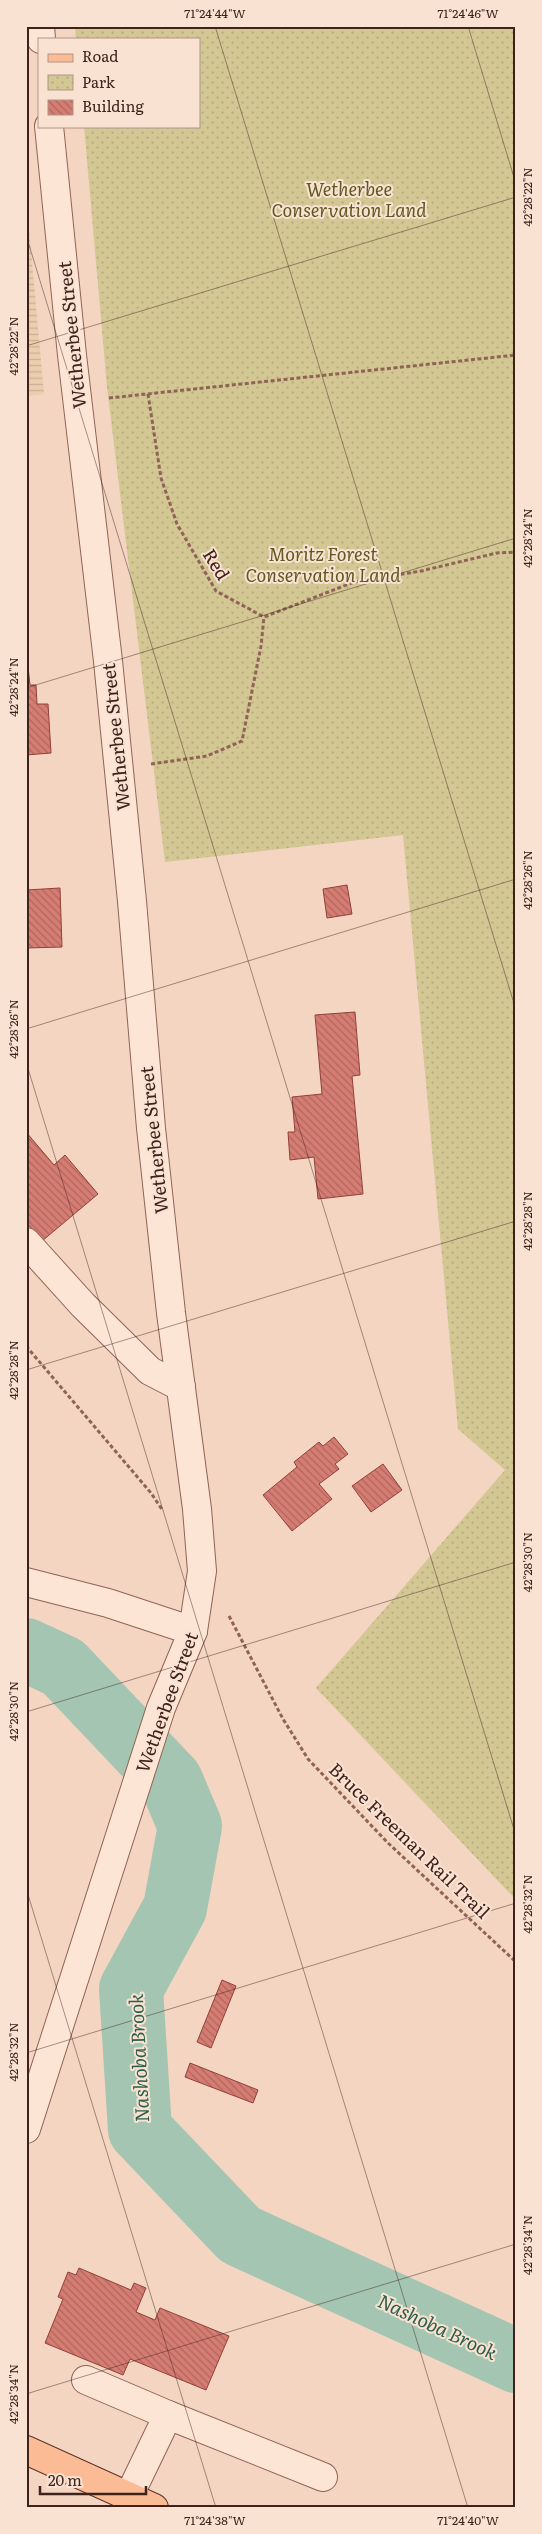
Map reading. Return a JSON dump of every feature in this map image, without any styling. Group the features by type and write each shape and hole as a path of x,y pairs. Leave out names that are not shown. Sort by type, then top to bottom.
{"main road":[{"path":"26,2450 154,2508"}],"street":[{"name":"Wetherbee Street","path":"26,2129 161,1708 193,1631 202,1571 197,1509 151,1128 118,769 49,128"},
{"path":"26,1242 83,1305 144,1365 159,1377 181,1387"},
{"path":"26,1582 108,1603 193,1631"},
{"path":"86,2380 323,2477"},
{"path":"129,2496 168,2415"}],"path":[{"path":"78,402 516,354"},
{"name":"Red","path":"148,394 161,478 177,524 216,591 264,617"},
{"path":"118,769 207,756 242,741 261,646 264,617 354,582 422,571 497,553 516,552"},
{"name":"Bruce Freeman Rail Trail","path":"308,1759 388,1843 516,1962"}],"shaded area":[{"path":"26,195 44,394 26,396"}],"green space":[{"name":"Moritz Forest Conservation Land","path":"75,26 516,26 516,1900 316,1688 505,1470 458,1429 403,835 165,862 107,387 84,128 200,128 200,38 76,38"}],"building":[{"path":"26,649 30,685 36,685 37,704 48,704 51,753 26,755"},
{"path":"347,885 352,914 327,918 323,889"},
{"path":"60,888 62,947 26,948 26,890"},
{"path":"355,1012 360,1075 352,1076 363,1194 318,1199 314,1157 290,1160 288,1132 295,1132 292,1097 322,1094 315,1015"},
{"path":"26,1132 54,1165 65,1155 98,1194 42,1241 26,1222"},
{"path":"334,1437 348,1454 335,1464 339,1469 319,1484 332,1499 292,1531 263,1495 297,1467 294,1462 319,1442 323,1446"},
{"path":"383,1464 402,1490 371,1512 352,1486"},
{"path":"222,1980 236,1986 211,2048 197,2042"},
{"path":"190,2063 258,2090 253,2103 185,2077"},
{"path":"79,2268 131,2290 134,2283 146,2288 136,2312 155,2320 160,2308 229,2336 206,2390 130,2359 123,2375 45,2343 63,2299 58,2297 68,2272 76,2275"}],"waterway":[{"name":"Nashoba Brook","path":"26,1650 63,1667 171,1781 190,1826 175,1908 131,1989 140,2130 240,2235 516,2361"}],"park label":[{"name":"Wetherbee Conservation Land","path":"349,198"}]}
